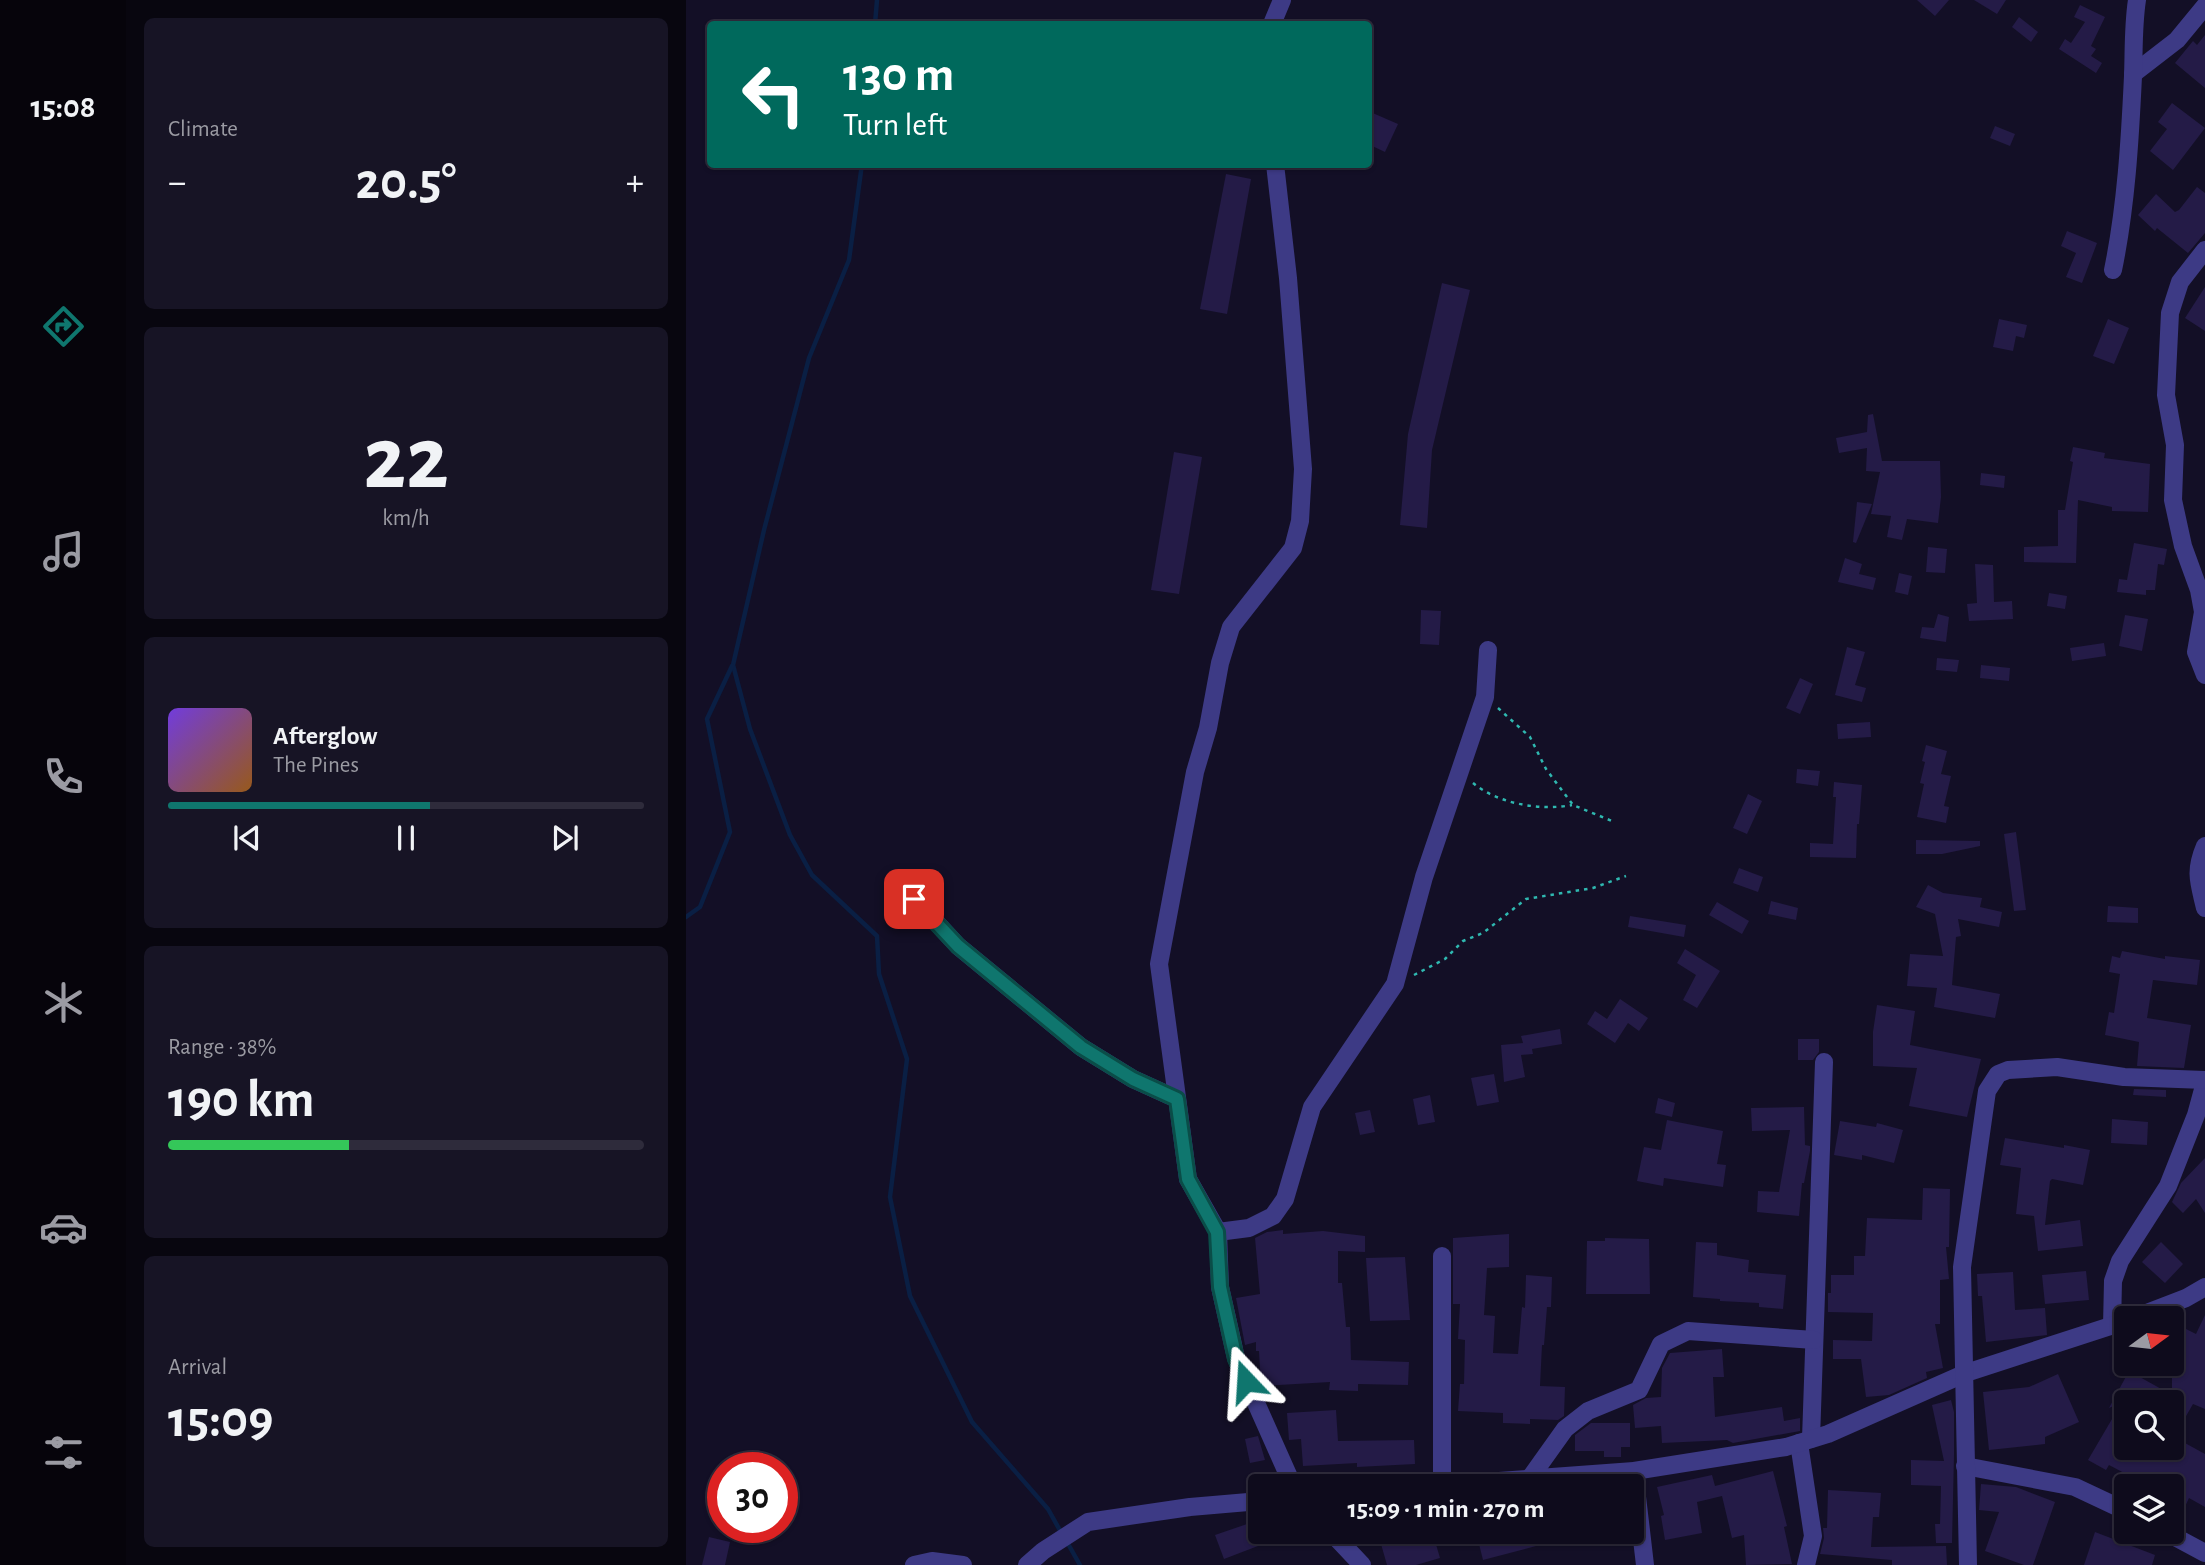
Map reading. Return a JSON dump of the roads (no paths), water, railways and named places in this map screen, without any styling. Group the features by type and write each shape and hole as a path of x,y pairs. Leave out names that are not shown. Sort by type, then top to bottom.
{"street":[{"path":"1273,21 1282,0"},
{"path":"2113,270 2121,231 2133,74 2132,29 2137,0"},
{"path":"2133,74 2177,40 2205,6"},
{"path":"1275,168 1288,278 1303,469 1300,521 1293,548 1231,627 1195,772 1159,964 1188,1179 1217,1232 1220,1287 1236,1359 1288,1474"},
{"path":"2205,250 2180,282 2170,313 2166,395 2175,445 2173,500 2183,546 2199,590 2203,612 2196,652 2205,675"},
{"path":"1217,1232 1249,1228 1273,1216 1279,1208 1285,1199 1312,1107 1395,984 1424,877 1485,697 1488,650"},
{"path":"2205,846 2197,864 2197,876 2205,908"},
{"path":"900,883 958,946 1081,1047 1133,1079 1177,1099"},
{"path":"1806,1565 1813,1536 1805,1441 1814,1340 1824,1062"},
{"path":"1968,1565 1962,1267 1987,1091 1998,1074 2008,1070 2057,1067 2124,1077 2205,1081 2200,1111 2165,1193 2120,1261 2113,1281 2116,1306"},
{"path":"1442,1256 1442,1474"},
{"path":"2165,1306 2205,1287"},
{"path":"1589,1474 1633,1471 1805,1441 1828,1434 1966,1373 2114,1326"},
{"path":"1533,1474 1565,1429 1588,1411 1639,1390 1661,1344 1670,1339 1688,1331 1814,1340"},
{"path":"1965,1466 2075,1487 2114,1505"},
{"path":"1633,1471 1645,1565"},
{"path":"1027,1565 1043,1551 1088,1522 1190,1507 1248,1502"},
{"path":"2184,1542 2205,1553"},
{"path":"1342,1544 1362,1565"},
{"path":"914,1565 932,1561 963,1565"}],"waterway":[{"path":"875,21 877,0"},
{"path":"861,168 849,260 809,358 764,530 733,665 750,729 790,835 812,875 877,936 879,974 907,1059 890,1197 910,1296 972,1422 1048,1509 1062,1534"},
{"path":"686,917 700,907 730,832 707,719 732,666"},
{"path":"1067,1542 1080,1565"}]}
